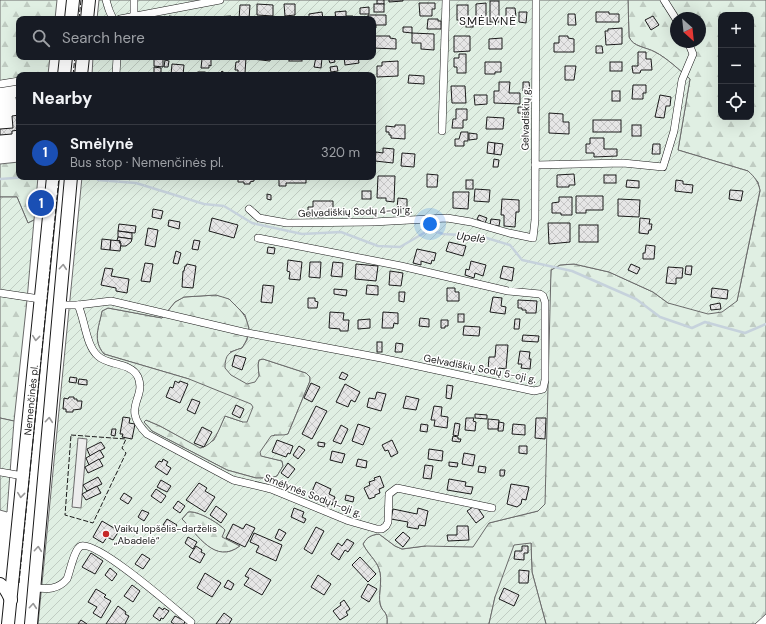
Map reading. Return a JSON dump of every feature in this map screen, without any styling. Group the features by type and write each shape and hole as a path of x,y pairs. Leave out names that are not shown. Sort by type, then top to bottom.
{"main road":[{"path":"71,16 73,0"},
{"path":"87,16 89,0"},
{"path":"64,72 66,60"},
{"path":"81,72 83,60"},
{"name":"Nemenčinės pl.","path":"8,624 52,180"},
{"name":"Nemenčinės pl.","path":"31,624 71,180"},
{"path":"10,600 8,592 0,584 8,579 13,572"}],"street":[{"path":"106,0 108,10 111,16"},
{"path":"134,0 134,16 220,0"},
{"path":"442,130 446,0"},
{"name":"Gelvadiškių g.","path":"534,238 536,0"},
{"path":"664,0 672,12"},
{"path":"535,165 623,164 663,167 674,131 682,80 693,54 690,48"},
{"path":"116,72 117,60"},
{"path":"0,84 16,81"},
{"name":"Gelvadiškių Sodų 4-oji g.","path":"249,210 259,218 287,223 373,222 453,218 509,234 534,238"},
{"name":"Gelvadiškių Sodų 5-oji g.","path":"60,305 78,305 111,301 242,332 381,358 534,391 543,389 545,380 546,302 540,294 508,291 401,266 258,238"},
{"path":"0,293 40,299"},
{"name":"Smėlynės Sodų 1-oji g.","path":"78,305 91,347 96,355 101,359 132,369 136,373 139,386 134,410 139,426 147,434 233,480 271,489 349,521 377,529 382,529 388,522 389,494 397,488 492,508"},
{"path":"0,472 23,476"},
{"path":"34,588 52,589 60,586 68,580 78,549 82,546 86,546 106,555 126,569 192,622"}],"green space":[{"path":"0,0 57,0 55,16 16,16 16,60 50,60 48,72 16,72 16,78 0,81"},
{"path":"99,0 628,0 629,37 633,43 659,55 690,79 678,150 748,171 758,184 760,190 737,301 722,312 708,314 668,303 653,292 609,272 574,264 560,265 551,270 545,504 538,511 489,523 473,547 425,546 402,549 395,546 379,534 368,538 363,544 379,569 381,578 380,604 387,616 387,624 38,624 82,180 376,180 376,72 92,72 93,60 376,60 376,16 97,16","holes":["216,295 229,299 245,315 249,328 247,340 242,348 231,352 227,357 225,368 231,375 247,384 255,382 259,376 259,360 263,359 306,373 310,377 310,381 288,434 271,436 260,452 261,456 282,461 283,466 277,476 271,478 256,478 227,470 152,431 144,422 146,420 160,426 200,448 209,444 213,440 225,416 247,422 253,407 251,404 189,379 104,354 98,344 97,333 102,311 108,308 162,318 175,302 184,297","188,512 202,515 222,527 225,530 222,537 240,546 231,551 223,552 208,546 182,519"]},
{"path":"628,0 766,0 766,614 755,624 546,624 532,572 531,543 495,597 489,624 387,624 387,616 380,604 381,578 379,569 363,544 368,538 379,534 395,546 402,549 425,546 489,523 538,511 551,270 560,265 574,264 609,272 653,292 668,303 737,301 760,191 758,182 748,171 678,150 690,79 664,57 633,43 629,37"},
{"path":"16,162 16,180 38,180 34,220 28,223 17,197 0,197 0,164"},
{"path":"0,197 17,197 28,223 34,220 27,300 0,296"},
{"path":"216,295 230,300 248,322 249,332 242,348 230,352 259,376 259,360 263,359 306,373 310,377 310,381 288,434 284,436 274,435 262,456 282,461 283,466 277,476 271,478 256,478 227,470 152,431 144,422 146,420 201,448 214,440 225,416 243,422 189,379 104,354 98,344 97,333 102,311 108,308 162,318 175,302 184,297"},
{"path":"0,296 27,300 14,421 0,418"},
{"path":"0,418 14,421 7,512 0,510"},
{"path":"188,512 197,513 213,521 225,530 223,537 240,546 231,551 223,552 208,546 182,519"},
{"path":"531,543 532,572 546,624 489,624 495,597 514,545"}],"shaded area":[{"path":"78,438 87,439 81,508 72,507"}],"building":[{"path":"377,0 384,0 384,4 377,4"},
{"path":"389,0 403,0 403,1 389,2"},
{"path":"490,1 499,1 499,22 490,22"},
{"path":"419,3 435,3 435,9 432,9 432,16 420,16"},
{"path":"486,3 486,23 476,23 476,4"},
{"path":"257,4 273,5 273,16 257,15"},
{"path":"284,4 295,4 295,15 285,16"},
{"path":"374,4 384,4 384,12 374,12"},
{"path":"240,5 250,5 249,16 239,16"},
{"path":"457,5 468,5 468,20 457,20"},
{"path":"369,7 369,14 360,14 360,8"},
{"path":"506,8 515,8 516,17 506,18"},
{"path":"346,11 346,16 336,16 335,12"},
{"path":"322,12 323,16 309,16 309,14"},
{"path":"519,12 527,12 526,23 519,22"},
{"path":"596,12 619,14 619,22 596,22"},
{"path":"568,14 575,14 576,25 568,25"},
{"path":"386,15 386,25 376,25 376,16 368,16"},
{"path":"653,16 659,25 651,30 645,20"},
{"path":"428,19 438,19 438,21 441,21 441,29 427,29"},
{"path":"466,21 473,21 473,27 466,27"},
{"path":"403,27 412,27 412,33 403,32"},
{"path":"622,28 622,44 606,45 605,31 608,31 608,29"},
{"path":"412,33 434,34 434,50 421,49 421,43 412,43"},
{"path":"376,36 390,36 390,38 396,39 396,49 376,48"},
{"path":"454,36 470,36 470,51 454,52"},
{"path":"559,36 568,36 568,38 574,39 574,52 554,52 554,43 559,43"},
{"path":"502,38 502,49 489,49 489,39"},
{"path":"596,46 602,46 603,53 596,53"},
{"path":"638,52 646,52 646,59 651,59 652,70 641,70 640,73 633,73 632,66 638,66"},
{"path":"459,54 466,54 466,73 457,73 457,67 454,67 454,58 459,58"},
{"path":"154,60 163,60 163,67 154,66"},
{"path":"165,60 169,61 168,67 164,67"},
{"path":"202,60 211,60 211,66 209,65 209,68 201,68"},
{"path":"239,60 246,60 245,72 238,72 238,70 235,70 236,62 239,62"},
{"path":"289,60 302,60 302,61"},
{"path":"315,60 322,60 321,68 314,67"},
{"path":"329,60 335,60 335,62 330,63"},
{"path":"344,60 358,60 359,63 345,65"},
{"path":"398,61 398,76 377,77 377,66 382,66 382,62"},
{"path":"485,62 501,62 501,72 495,72 495,74 485,74"},
{"path":"610,62 622,62 622,71 610,71"},
{"path":"172,64 184,65 183,72 171,72"},
{"path":"337,66 338,71 331,72 330,67"},
{"path":"565,66 576,66 574,80 565,80"},
{"path":"154,67 161,68 161,72 154,72"},
{"path":"409,75 424,76 424,84 408,83"},
{"path":"499,82 510,82 509,93 520,93 520,104 494,103 494,91 499,91"},
{"path":"523,82 529,82 530,91 523,91"},
{"path":"633,85 646,85 646,93 643,93 643,99 632,99"},
{"path":"451,86 465,86 466,103 452,103"},
{"path":"612,91 620,91 620,101 612,101"},
{"path":"474,95 487,95 487,104 475,105"},
{"path":"660,95 671,97 670,106 666,106 664,118 655,117"},
{"path":"518,107 529,107 529,118 522,118 522,113 518,113"},
{"path":"456,109 467,109 467,120 463,120 463,128 452,128 453,119 456,119"},
{"path":"549,113 563,114 563,122 569,122 569,134 549,133"},
{"path":"16,115 16,130 12,131 12,134 0,135 0,129 13,128 12,116"},
{"path":"487,117 504,118 503,129 486,129"},
{"path":"593,120 621,120 621,132 593,132"},
{"path":"395,125 405,125 405,139 391,138 389,132 386,132 386,126 395,127"},
{"path":"632,125 641,125 641,136 632,136"},
{"path":"461,132 468,132 468,141 464,141 464,146 455,146 455,139 459,139"},
{"path":"469,133 477,134 477,139 469,140"},
{"path":"590,138 604,138 604,149 617,149 617,156 594,157 594,153 586,153 586,144 590,144"},
{"path":"488,142 495,143 494,154 487,153"},
{"path":"495,143 503,144 501,155 494,154"},
{"path":"653,144 660,144 660,154 652,154"},
{"path":"383,148 394,149 393,163 376,161 376,152 383,153"},
{"path":"402,153 415,154 414,167 401,166"},
{"path":"494,159 499,160 498,167 493,167"},
{"path":"427,174 438,175 437,187 427,187"},
{"path":"574,174 575,185 569,185 569,187 557,187 557,175"},
{"path":"604,175 616,175 616,183 604,183"},
{"path":"378,176 395,176 394,202 386,201 386,198 377,198"},
{"path":"238,180 254,180 250,182 250,184 238,182"},
{"path":"279,180 306,180 306,183 286,183 286,186 279,186"},
{"path":"466,180 473,180 473,189 466,189"},
{"path":"627,180 639,181 639,188 626,187"},
{"path":"676,180 683,181 683,184 693,185 692,193 675,191"},
{"path":"475,189 490,190 489,202 474,201"},
{"path":"730,190 743,191 741,201 729,199"},
{"path":"362,191 371,191 371,199 362,199"},
{"path":"453,192 469,192 468,209 453,208"},
{"path":"267,194 271,195 271,200 267,199"},
{"path":"576,196 603,196 603,210 586,210 586,213 576,213"},
{"path":"559,197 572,197 572,215 552,213 552,203 559,202"},
{"path":"398,198 407,199 407,209 397,208"},
{"path":"502,199 519,200 519,212 516,212 515,227 504,226 504,215 501,215"},
{"path":"618,199 640,200 639,217 618,216"},
{"path":"313,201 333,201 333,214 324,214 324,217 308,217 308,207 313,207"},
{"path":"153,209 163,211 161,219 152,217"},
{"path":"479,215 487,218 485,223 477,219"},
{"path":"212,218 238,225 234,238 209,231"},
{"path":"640,218 650,219 649,224 652,224 651,230 649,230 648,234 639,233"},
{"path":"491,219 500,220 499,226 490,225"},
{"path":"169,220 180,222 179,229 168,226"},
{"path":"548,223 570,223 570,242 549,244"},
{"path":"119,224 136,226 135,233 118,231"},
{"path":"579,225 598,225 598,242 579,242"},
{"path":"148,228 158,230 155,247 145,245"},
{"path":"118,231 132,233 132,239 118,237"},
{"path":"118,237 132,239 126,246 121,246 120,241 117,240"},
{"path":"102,239 111,240 110,250 101,249"},
{"path":"111,240 120,241 120,251 110,250"},
{"path":"194,240 200,241 198,250 192,249"},
{"path":"449,242 466,246 463,256 446,251"},
{"path":"646,245 655,246 654,259 643,259 643,253 645,253"},
{"path":"268,247 275,248 274,254 267,253"},
{"path":"417,249 436,253 434,261 432,260 431,264 421,261 421,265 413,263"},
{"path":"176,251 181,253 178,264 173,263"},
{"path":"288,260 302,262 300,280 289,279 290,272 287,271"},
{"path":"471,261 486,265 483,276 475,273 474,278 465,275 466,269 469,270"},
{"path":"310,262 321,262 320,278 309,277"},
{"path":"333,262 343,263 342,277 331,276"},
{"path":"145,263 153,264 150,282 141,281"},
{"path":"187,264 196,266 193,288 182,287 183,271"},
{"path":"356,264 378,266 376,281 355,279"},
{"path":"631,264 640,268 637,274 628,270"},
{"path":"503,266 514,268 512,281 500,278"},
{"path":"686,266 692,266 691,275 685,274"},
{"path":"668,267 683,268 682,278 676,278 676,284 666,283"},
{"path":"105,268 113,269 111,276 129,279 127,293 116,291 116,288 101,285"},
{"path":"390,271 403,273 401,286 389,285"},
{"path":"263,285 274,286 272,303 261,302"},
{"path":"367,285 378,286 378,295 366,294"},
{"path":"447,288 455,288 455,292 459,292 459,301 447,301"},
{"path":"712,288 728,290 727,299 711,297"},
{"path":"334,289 347,290 346,296 334,294"},
{"path":"399,292 405,292 404,302 399,301"},
{"path":"493,297 502,298 501,306 506,307 505,314 490,312"},
{"path":"308,298 315,298 315,301 318,302 317,308 308,308"},
{"path":"518,300 537,301 536,313 526,313 526,310 518,308"},
{"path":"720,303 721,309 711,310 710,305"},
{"path":"330,312 344,313 343,320 349,320 348,331 340,331 340,329 329,328"},
{"path":"383,312 398,313 398,324 394,323 393,328 382,328"},
{"path":"458,314 464,314 464,322 458,322"},
{"path":"420,318 429,319 429,327 419,326"},
{"path":"370,319 370,328 358,329 358,320"},
{"path":"515,319 520,319 519,329 514,329"},
{"path":"441,320 448,320 448,326 441,328"},
{"path":"464,326 480,327 479,336 463,335"},
{"path":"523,335 539,336 538,342 522,341"},
{"path":"377,342 382,342 382,352 377,352"},
{"path":"396,343 403,344 402,352 395,352"},
{"path":"496,345 508,345 506,369 499,368 498,371 488,370 489,357 495,357"},
{"path":"520,351 530,352 530,369 521,368 522,364 518,364"},
{"path":"235,355 246,358 242,370 232,366"},
{"path":"342,372 348,375 345,380 339,378"},
{"path":"70,377 77,378 76,383 69,382"},
{"path":"79,379 87,380 87,385 78,384"},
{"path":"175,381 188,384 180,403 166,397 170,387 173,388"},
{"path":"311,383 320,387 312,402 304,398"},
{"path":"345,384 360,392 355,402 351,400 348,407 336,402"},
{"path":"447,385 453,386 451,399 446,398"},
{"path":"377,392 386,394 381,411 367,407 369,398 375,399"},
{"path":"406,396 419,399 416,410 403,408"},
{"path":"69,397 74,397 77,401 82,401 81,409 73,410 73,412 66,412 66,409 63,409 64,398 68,399"},
{"path":"192,399 200,402 195,414 187,410"},
{"path":"236,405 244,409 240,418 232,414"},
{"path":"316,406 327,411 312,439 302,434"},
{"path":"434,406 442,407 441,416 448,417 447,428 434,426 435,420 431,420"},
{"path":"475,414 487,415 487,419 475,418"},
{"path":"123,417 130,418 129,423 135,424 132,439 122,437 123,434 120,434"},
{"path":"466,418 474,418 473,421 476,422 475,431 465,430"},
{"path":"536,418 546,418 545,439 535,438"},
{"path":"488,419 499,420 498,429 488,429"},
{"path":"499,422 504,423 503,431 498,431"},
{"path":"455,423 460,424 458,436 453,435"},
{"path":"358,424 370,428 363,445 352,441"},
{"path":"421,424 428,425 427,432 420,431"},
{"path":"513,424 525,425 525,435 512,434"},
{"path":"341,425 348,429 341,444 333,441"},
{"path":"202,427 212,432 204,447 194,443"},
{"path":"112,429 116,429 115,436 111,435"},
{"path":"453,436 461,439 460,442 452,441"},
{"path":"277,440 293,446 290,454 288,453 286,457 272,452"},
{"path":"392,440 398,453 391,457 388,450 385,451 382,445"},
{"path":"101,442 105,448 90,456 87,449"},
{"path":"318,442 325,443 324,447 318,446"},
{"path":"299,446 305,450 298,459 293,455"},
{"path":"519,446 527,446 527,454 519,453"},
{"path":"429,449 443,451 442,461 428,459"},
{"path":"100,450 104,457 89,465 86,458"},
{"path":"332,451 345,454 342,463 330,460"},
{"path":"464,453 475,455 473,466 462,464"},
{"path":"99,459 103,466 88,473 85,467"},
{"path":"163,459 168,462 166,465 171,468 167,475 155,467 159,461 162,462"},
{"path":"358,459 367,461 366,468 356,466"},
{"path":"449,462 458,463 457,467 449,466"},
{"path":"288,463 295,469 288,478 281,473"},
{"path":"425,465 433,466 431,479 423,478"},
{"path":"479,466 486,467 485,473 478,472"},
{"path":"500,470 505,470 504,476 500,476"},
{"path":"380,476 384,487 379,489 380,493 375,495 375,497 369,499 364,488 370,485 369,482 375,480 374,478"},
{"path":"98,477 102,484 87,491 83,485"},
{"path":"449,479 466,482 465,486 473,487 471,494 447,490"},
{"path":"161,480 171,486 167,492 157,487"},
{"path":"316,482 331,489 329,494 335,497 332,505 311,494"},
{"path":"199,483 207,488 205,491 215,497 205,512 186,500"},
{"path":"511,484 529,487 526,500 522,499 521,504 517,507 507,504"},
{"path":"97,486 101,493 86,500 82,494"},
{"path":"156,489 166,496 161,503 151,496"},
{"path":"124,493 132,498 128,504 120,499"},
{"path":"346,495 354,497 353,502 345,500"},
{"path":"178,501 185,506 180,513 173,508"},
{"path":"476,505 484,517 476,523 467,511"},
{"path":"216,506 227,514 221,523 210,515"},
{"path":"294,508 304,512 302,517 306,519 304,523 291,517"},
{"path":"418,508 428,511 425,526 419,525 418,529 407,527 408,522 391,519 393,509 417,514"},
{"path":"142,510 149,513 144,521 138,517"},
{"path":"167,519 177,525 173,531 163,525"},
{"name":"Vaikų lopšelis-darželis „Abadelė“","path":"102,521 119,531 113,540 107,537 103,543 93,537"},
{"path":"233,524 243,529 246,524 255,528 245,547 226,538"},
{"path":"457,526 468,526 469,540 448,541 447,535 457,535"},
{"path":"316,527 324,531 312,554 304,549"},
{"path":"279,529 286,533 281,541 275,538"},
{"path":"403,532 410,538 403,547 395,540"},
{"path":"254,533 282,545 276,561 256,552 259,546 250,542"},
{"path":"188,537 197,542 193,549 185,543"},
{"path":"347,539 354,543 348,552 345,550 339,560 331,554 338,543 342,546"},
{"path":"196,546 205,554 200,563 189,557"},
{"path":"522,546 528,546 528,553 524,553 524,560 514,559 515,551 522,551"},
{"path":"91,553 103,561 95,574 82,567"},
{"path":"142,554 150,559 143,569 135,564"},
{"path":"360,557 376,574 368,582 352,565"},
{"path":"110,568 117,574 112,581 105,575"},
{"path":"250,568 271,580 262,595 244,585 249,578 245,576"},
{"path":"519,570 529,571 528,583 519,583"},
{"path":"205,573 221,583 212,597 197,588"},
{"path":"318,575 331,584 324,595 311,587"},
{"path":"228,580 234,584 231,590 224,587"},
{"path":"368,584 377,589 369,602 361,597"},
{"path":"132,585 140,591 133,602 124,596"},
{"path":"504,588 519,595 514,606 499,599"},
{"path":"96,589 106,595 104,597 111,601 101,618 93,613 97,607 88,602"},
{"path":"344,600 350,609 346,612 348,615 340,620 333,611 341,605 340,603"},
{"path":"118,606 126,612 125,614 129,616 125,624 106,624"},
{"path":"159,607 163,610 164,608 169,611 163,619 161,618 160,621 153,616"},
{"path":"224,613 232,619 229,624 216,624"},
{"path":"175,616 185,621 184,624 174,624 171,622"},
{"path":"81,620 87,624 78,624"}],"waterway":[{"name":"Upelė","path":"0,179 16,178"},
{"name":"Upelė","path":"98,180 136,183 204,204 224,206 252,223 302,234 341,232 378,246 400,247 424,233 426,228 443,234 480,236 510,245 522,260 572,271 636,299 660,317 692,328 705,322 745,333 766,324"}],"fence":[{"path":"79,16 81,0"},
{"path":"73,72 75,60"},
{"path":"19,583 59,180"},
{"path":"71,435 126,439 122,448 126,453 93,523 65,515 71,435"}],"place":[{"name":"Smėlynė","path":"41,203"},
{"name":"Vaikų lopšelis-darželis „Abadelė“","path":"106,534"}],"district":[{"name":"SMĖLYNĖ","path":"488,21"}]}
